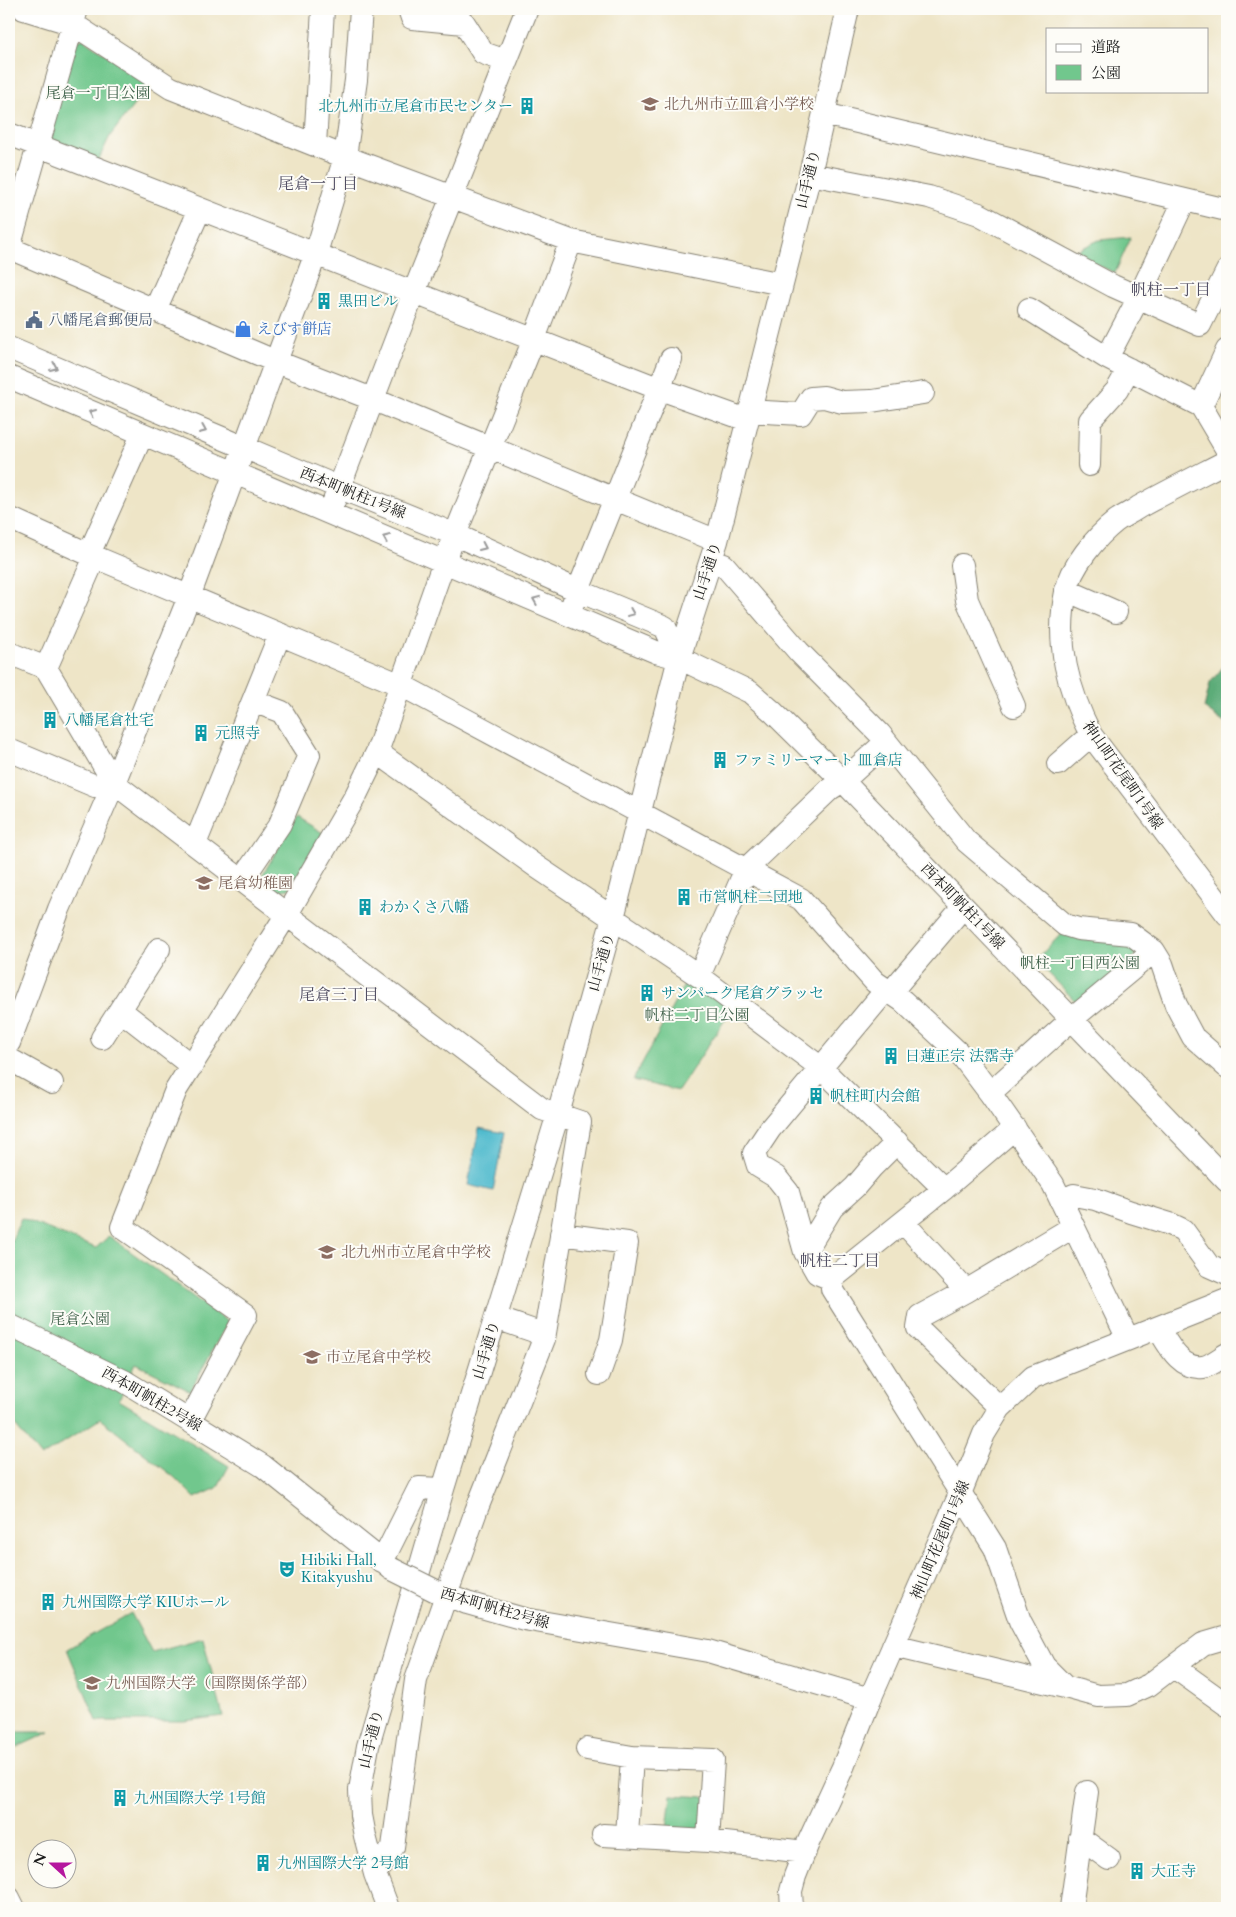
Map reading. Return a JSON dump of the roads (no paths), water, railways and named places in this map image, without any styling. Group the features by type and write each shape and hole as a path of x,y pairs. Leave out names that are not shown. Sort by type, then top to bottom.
{"street":[{"path":"24,9 75,16 171,88 345,157 571,242 782,284"},
{"path":"315,145 323,9"},
{"path":"9,1044 59,909 114,782 189,596 316,254 345,157 356,80 361,9"},
{"path":"408,9 412,18 464,23 483,53 506,61"},
{"path":"330,514 372,399 527,9"},
{"name":"山手通り","path":"388,1908 375,1874 361,1815 360,1790 362,1770 443,1489 558,1114 613,918 679,658 714,552 810,174 848,9"},
{"path":"75,16 9,248 277,362 372,399 616,500 714,552 800,652 886,742 966,841 1065,925 1078,929 1131,934 1154,951 1162,964 1176,1005 1194,1037 1227,1066"},
{"path":"824,114 1227,210"},
{"path":"9,134 660,389 748,415 801,414 811,398 824,397 842,402 872,401 923,393"},
{"path":"810,174 929,197 979,214 1113,286 1200,325 1227,271"},
{"path":"1107,358 1139,297 1184,201"},
{"path":"155,310 200,209"},
{"path":"190,1420 246,1315 122,1227 176,1090 287,914 356,795 377,752 444,562 491,448 571,242"},
{"path":"1029,309 1107,358 1201,406 1227,450"},
{"name":"西本町帆柱1号線","path":"9,348 338,488 456,535 579,591 665,627 679,658"},
{"path":"1201,406 1227,350"},
{"path":"569,614 671,359"},
{"path":"1089,465 1090,420 1117,390 1130,369"},
{"name":"西本町帆柱1号線","path":"9,377 115,424 236,473 656,652 679,658 750,692 774,712 843,781 1227,1181"},
{"path":"115,424 125,398"},
{"path":"46,668 142,435"},
{"name":"神山町花尾町1号線","path":"1227,461 1154,498 1117,520 1092,543 1076,568 1066,590 1062,655 1076,707 1091,736 1227,914"},
{"path":"9,518 92,555 401,685 801,899 876,982 903,1001 962,1056 990,1093 1053,1184 1128,1339"},
{"path":"962,565 967,600 1014,706"},
{"path":"1066,590 1116,612"},
{"path":"195,844 280,634"},
{"path":"9,653 46,668 114,782 542,1109 580,1122 544,1338 442,1593 416,1680 393,1847 375,1874"},
{"path":"242,880 280,824 310,755 282,712 253,700"},
{"path":"1058,764 1091,736"},
{"path":"699,976 746,869 830,789 843,781 886,742"},
{"path":"9,750 95,786 114,782"},
{"path":"377,752 536,867 699,976 820,1067 944,1189"},
{"path":"832,1279 817,1273 805,1252 788,1192 776,1177 758,1166 754,1153 770,1129 820,1067 963,907"},
{"path":"102,1038 159,948"},
{"path":"990,1093 1072,1019 1154,951"},
{"path":"120,1010 192,1066"},
{"path":"9,1059 52,1083"},
{"path":"832,1279 944,1189 1015,1128"},
{"path":"805,1252 832,1208 856,1187 872,1167 897,1142"},
{"path":"1061,1201 1074,1195 1095,1199 1170,1224 1183,1230 1208,1266 1227,1274"},
{"path":"903,1222 966,1291"},
{"path":"1000,1408 918,1328 920,1316 966,1291 1073,1227"},
{"path":"561,1234 627,1243 611,1340 599,1374"},
{"path":"832,1279 832,1288 995,1548 1020,1621 1044,1666 1065,1687"},
{"name":"神山町花尾町1号線","path":"792,1908 791,1892 794,1876 843,1767 870,1699 960,1494 984,1434 1000,1408 1033,1377 1227,1300"},
{"path":"496,1318 534,1331 544,1338"},
{"name":"西本町帆柱2号線","path":"9,1325 124,1381 190,1420 263,1466 387,1566 442,1593 524,1619 708,1651 870,1699"},
{"path":"1158,1328 1176,1355 1188,1365 1204,1367 1227,1354"},
{"path":"387,1566 419,1488 443,1489"},
{"path":"893,1646 1098,1696 1127,1695 1148,1685 1204,1644 1227,1637"},
{"path":"1174,1667 1227,1704"},
{"path":"587,1749 632,1757 713,1760 708,1841"},
{"path":"627,1836 632,1757"},
{"path":"1071,1908 1088,1792"},
{"path":"603,1835 708,1841 805,1852"},
{"path":"1080,1838 1109,1859"},
{"path":"9,1898 14,1908"}],"water":[{"path":"479,1128 504,1133 493,1191 468,1185"}],"place":[{"name":"北九州市立皿倉小学校","path":"650,104"},
{"name":"北九州市立尾倉市民センター","path":"527,106"},
{"name":"黒田ビル","path":"324,301"},
{"name":"八幡尾倉郵便局","path":"34,320"},
{"name":"えびす餅店","path":"243,329"},
{"name":"八幡尾倉社宅","path":"50,720"},
{"name":"元照寺","path":"201,733"},
{"name":"ファミリーマート 皿倉店","path":"720,760"},
{"name":"尾倉幼稚園","path":"204,883"},
{"name":"市営帆柱二団地","path":"684,897"},
{"name":"わかくさ八幡","path":"365,907"},
{"name":"サンパーク尾倉グラッセ","path":"647,993"},
{"name":"日蓮正宗 法霑寺","path":"891,1056"},
{"name":"帆柱町内会館","path":"816,1096"},
{"name":"北九州市立尾倉中学校","path":"327,1252"},
{"name":"市立尾倉中学校","path":"312,1357"},
{"name":"Hibiki Hall, Kitakyushu","path":"287,1569"},
{"name":"九州国際大学 KIUホール","path":"48,1602"},
{"name":"九州国際大学（国際関係学部）","path":"92,1683"},
{"name":"九州国際大学 1号館","path":"120,1798"},
{"name":"九州国際大学 2号館","path":"263,1863"},
{"name":"大正寺","path":"1137,1871"}],"district":[{"name":"尾倉一丁目","path":"318,184"},
{"name":"帆柱一丁目","path":"1171,290"},
{"name":"尾倉三丁目","path":"339,995"},
{"name":"帆柱二丁目","path":"840,1261"}],"park label":[{"name":"尾倉一丁目公園","path":"98,93"},
{"name":"帆柱一丁目西公園","path":"1080,963"},
{"name":"帆柱二丁目公園","path":"697,1015"},
{"name":"尾倉公園","path":"80,1319"}]}
